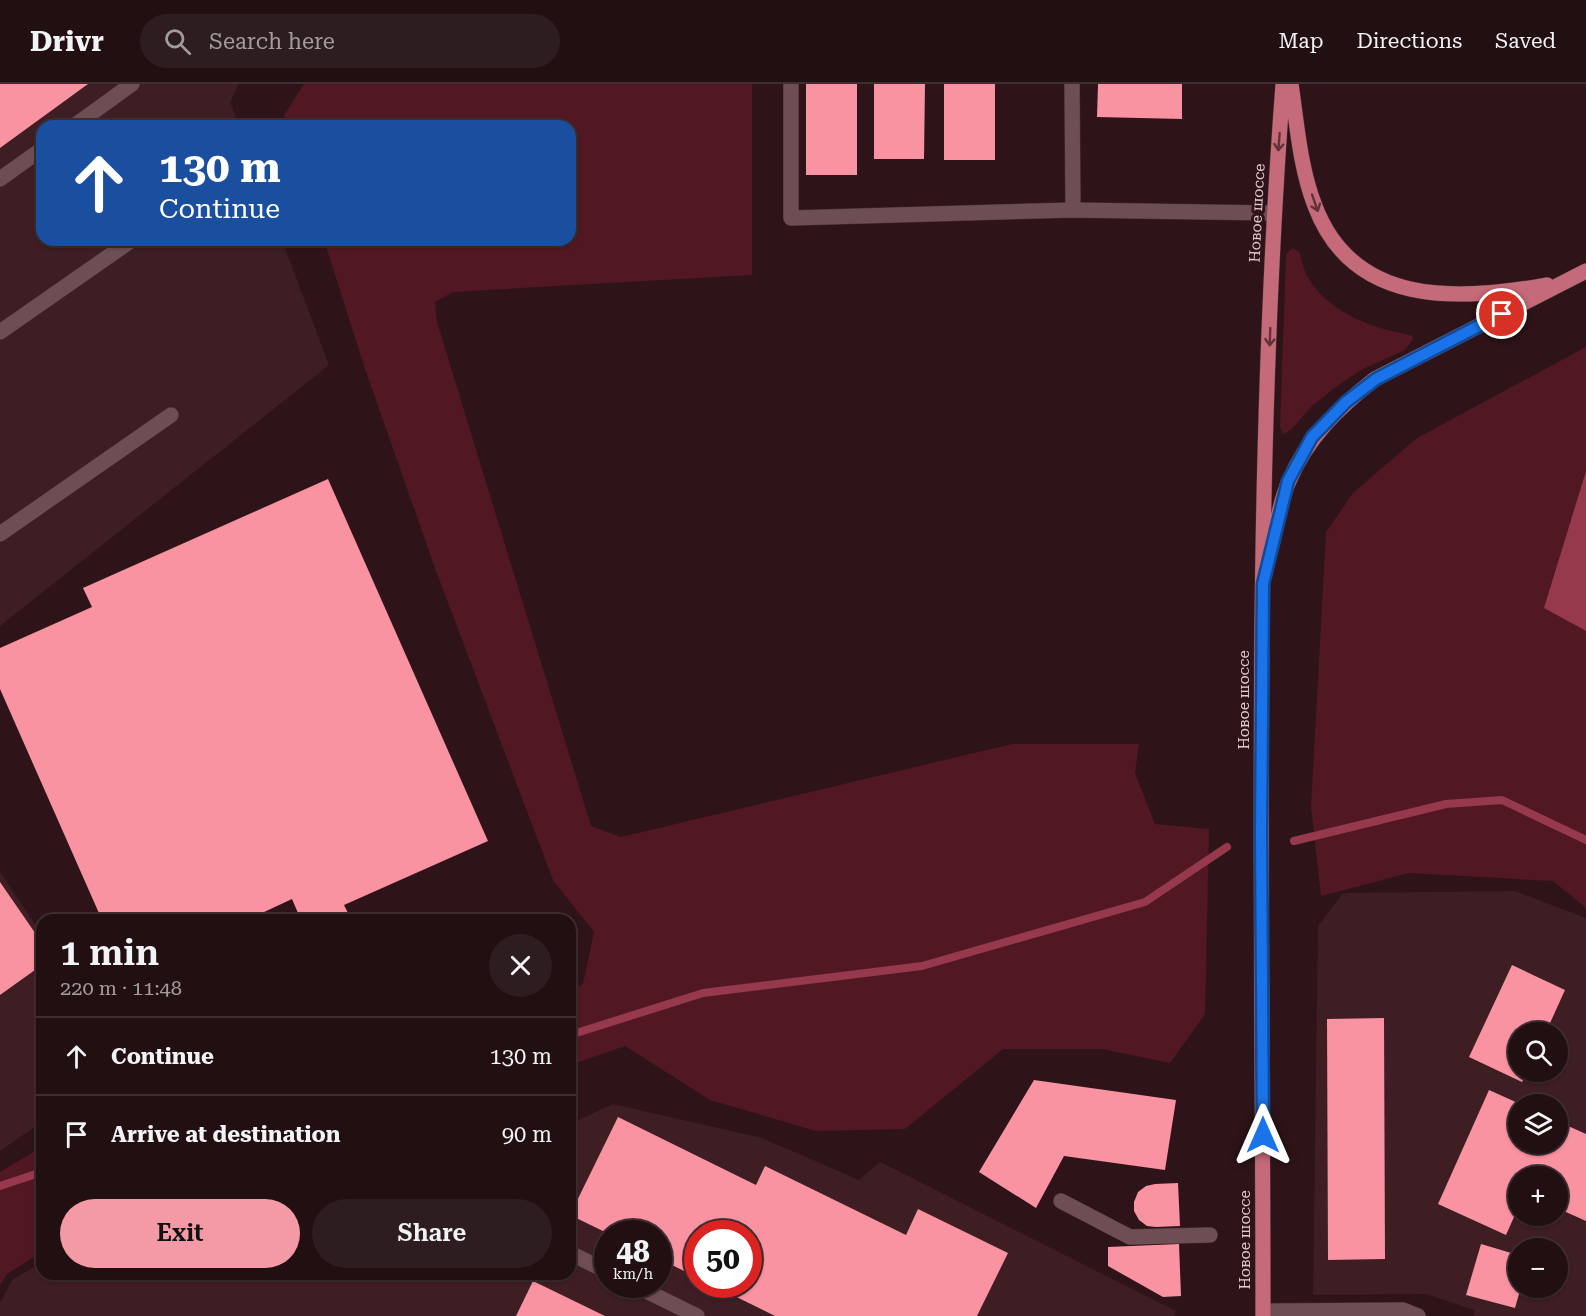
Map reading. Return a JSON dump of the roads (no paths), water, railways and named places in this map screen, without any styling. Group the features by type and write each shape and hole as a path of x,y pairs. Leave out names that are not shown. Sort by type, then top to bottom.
{"main road":[{"name":"Новое шоссе","path":"1263,1313 1261,832 1263,584 1273,213 1283,84"},
{"path":"1291,84 1302,154 1315,206 1337,249 1370,276 1406,289 1452,294 1501,293 1562,282"},
{"path":"1263,584 1288,481 1312,437 1346,402 1376,379 1586,271"}],"lane":[{"path":"82,120 132,84"},
{"path":"791,84 791,218 1073,210 1273,213"},
{"path":"1072,84 1073,210"},
{"path":"0,179 36,153"},
{"path":"0,332 123,246"},
{"path":"0,534 171,415"},
{"path":"1061,1201 1130,1237 1210,1235"},
{"path":"576,1256 594,1265"},
{"path":"660,1298 697,1316"},
{"path":"1263,1313 1403,1310 1418,1316"}],"waterway":[{"path":"1294,841 1446,804 1502,800 1586,840"},
{"path":"576,1033 703,993 922,966 1145,902 1227,847"},
{"path":"0,1186 36,1174"}]}
